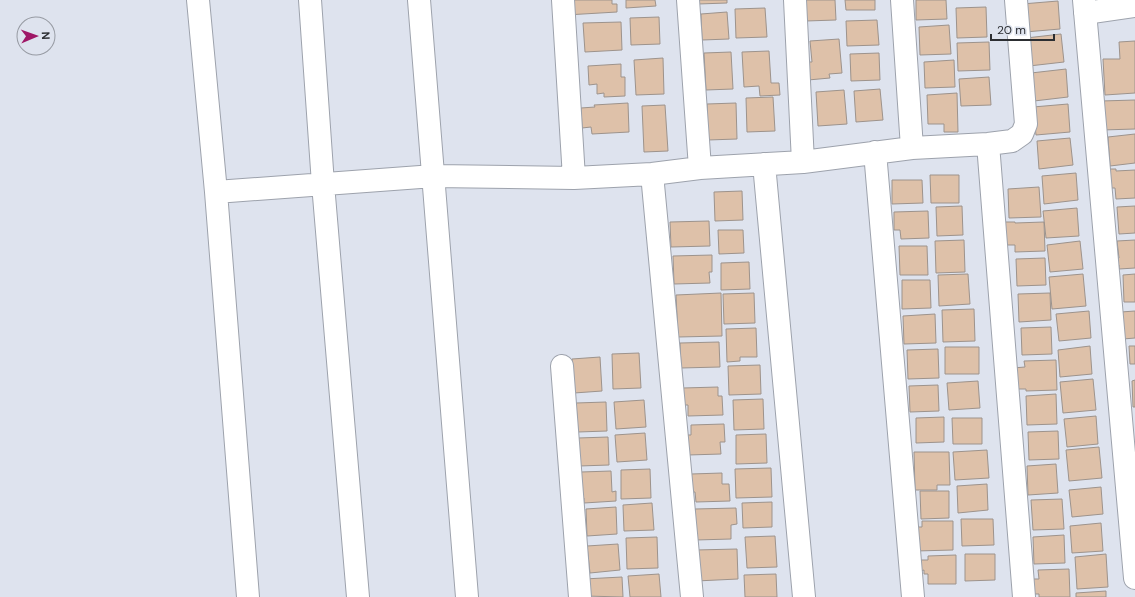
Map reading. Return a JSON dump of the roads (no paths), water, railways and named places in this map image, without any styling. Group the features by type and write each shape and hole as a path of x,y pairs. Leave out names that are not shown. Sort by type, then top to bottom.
{"street":[{"path":"198,0 216,192 248,597"},
{"path":"310,0 323,184 358,597"},
{"path":"419,0 467,597"},
{"path":"562,0 574,178"},
{"path":"688,0 700,168"},
{"path":"795,0 803,162"},
{"path":"902,0 912,148"},
{"path":"216,192 434,176 574,178 652,174 700,168 803,162 912,148 988,144 1012,141 1022,134 1026,124 1016,0"},
{"path":"1135,6 1085,7 1133,513 1135,578"},
{"path":"988,144 1024,597"},
{"path":"875,152 913,597"},
{"path":"764,164 804,597"},
{"path":"652,174 692,597"},
{"path":"562,366 580,597"}]}
